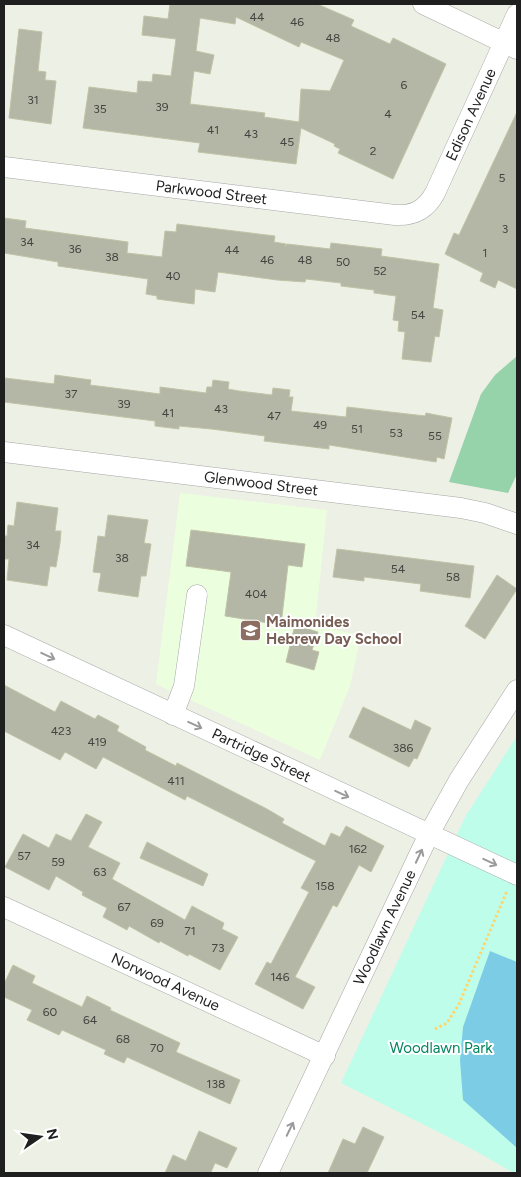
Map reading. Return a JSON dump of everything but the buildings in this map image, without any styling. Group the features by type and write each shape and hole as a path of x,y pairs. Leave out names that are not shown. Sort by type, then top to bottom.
{"street":[{"path":"423,4 510,46"},
{"name":"Edison Avenue","path":"418,211 428,204 435,193 510,46 517,14"},
{"name":"Parkwood Street","path":"4,167 395,215 418,211"},
{"name":"Glenwood Street","path":"4,452 461,508 485,513 517,524"},
{"path":"173,715 184,686 197,595"},
{"name":"Partridge Street","path":"4,635 516,875"},
{"name":"Woodlawn Avenue","path":"268,1173 429,834 459,780 517,690"},
{"name":"Norwood Avenue","path":"4,907 325,1056"}],"path":[{"path":"435,1029 447,1023 459,1004 516,875"}],"shaded area":[{"name":"Maimonides Hebrew Day School","path":"180,493 327,510 315,626 361,635 350,686 320,760 156,684"},
{"path":"490,951 517,962 517,1148 463,1100 460,1060 463,1027"}],"green space":[{"path":"517,356 517,474 508,493 449,482 481,394 495,375"},
{"name":"Woodlawn Park","path":"517,736 517,1173 514,1173 470,1148 341,1083 465,817"}],"place":[{"name":"Maimonides Hebrew Day School","path":"250,631"}]}
